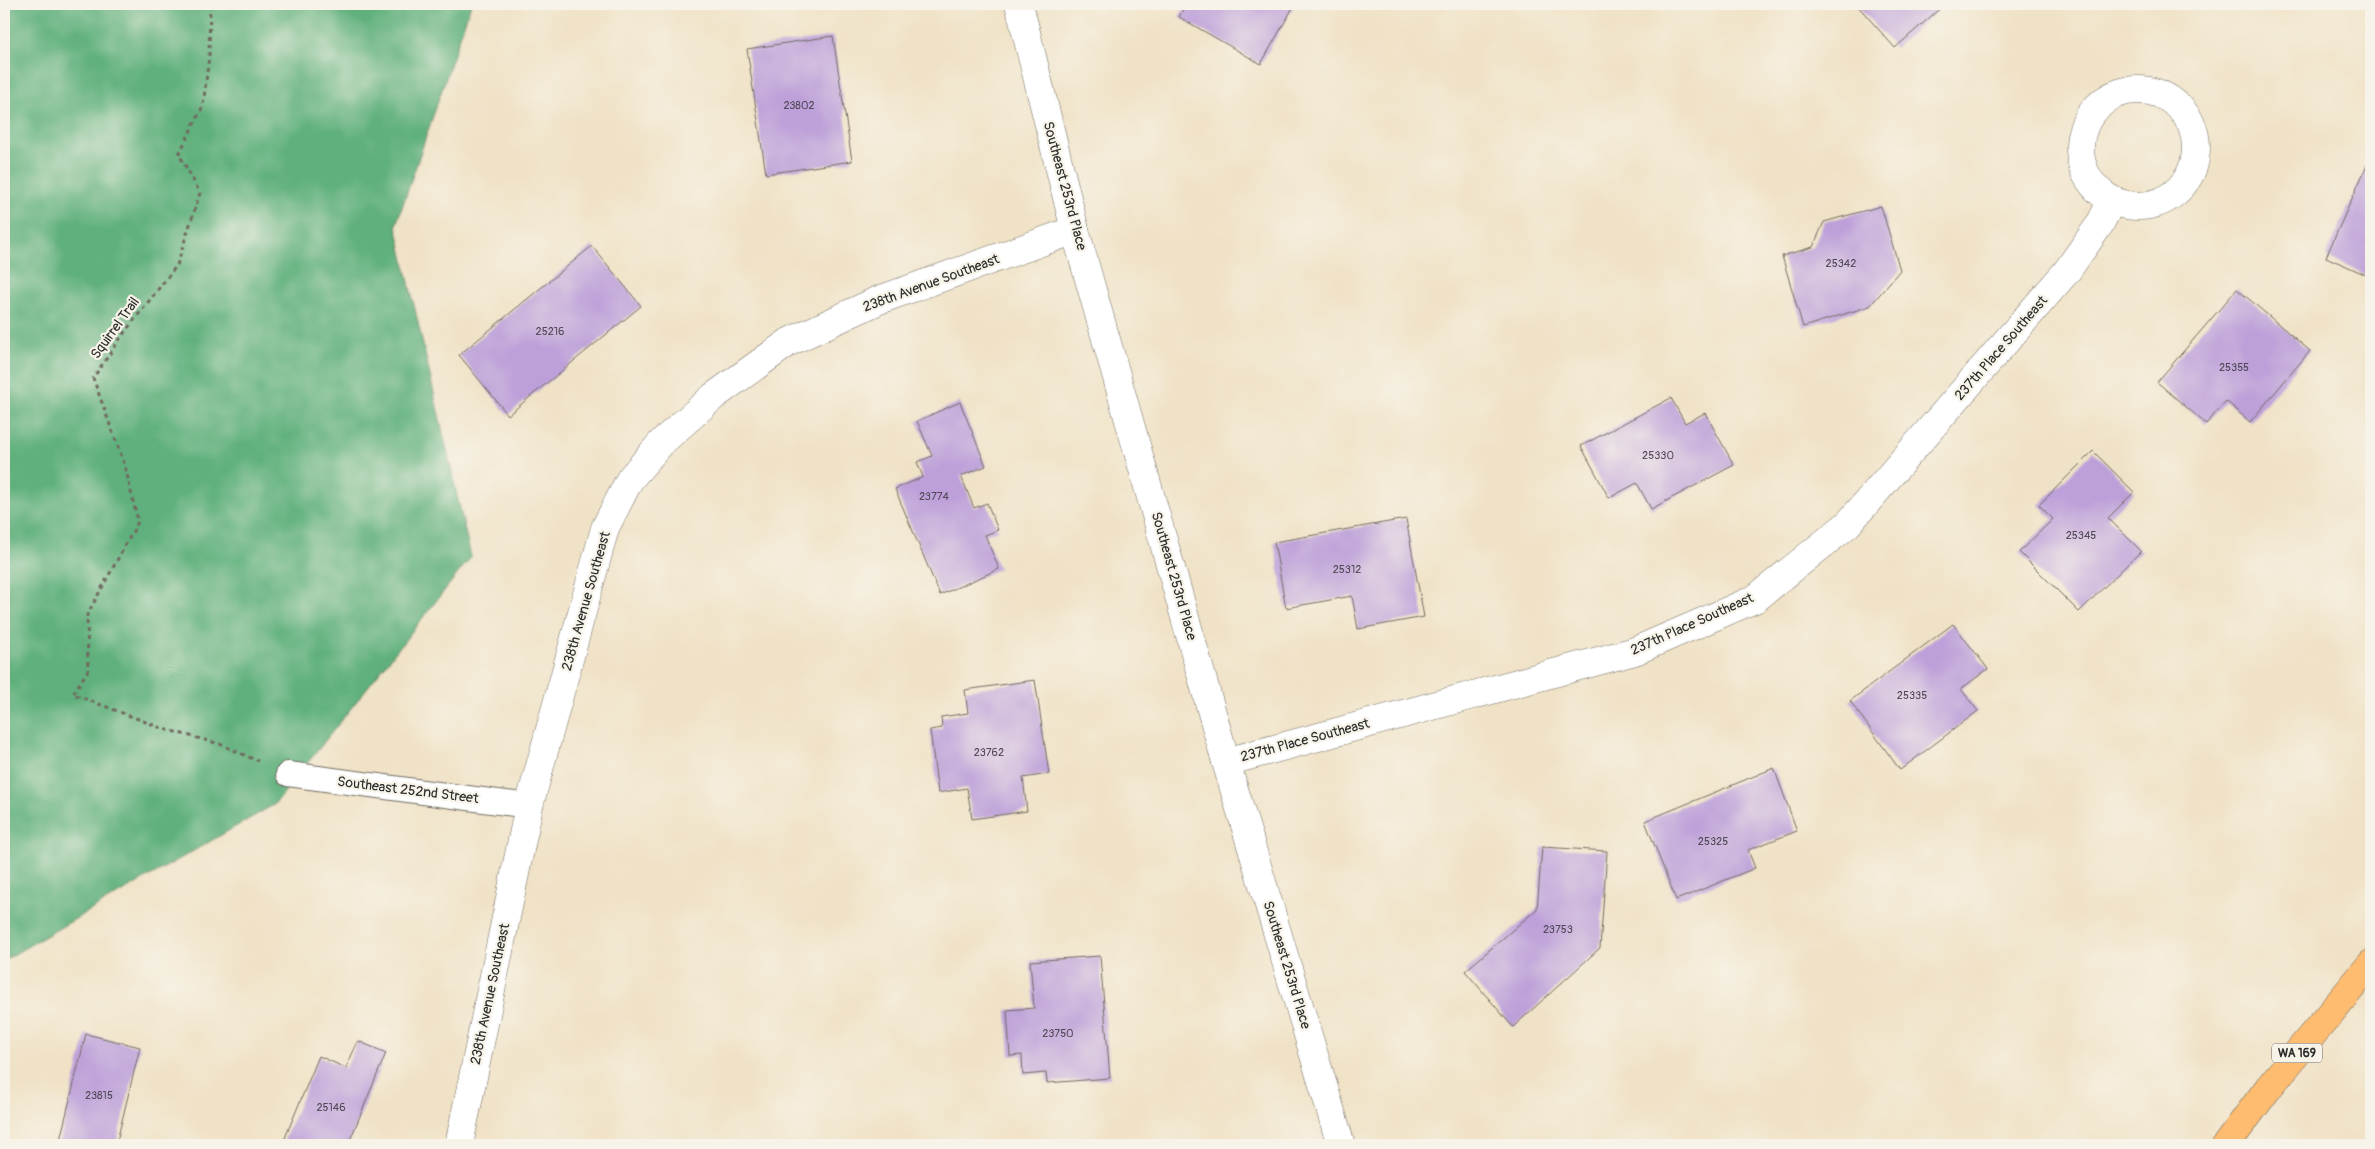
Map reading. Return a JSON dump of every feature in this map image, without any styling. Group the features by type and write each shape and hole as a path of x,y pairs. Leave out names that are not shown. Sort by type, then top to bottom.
{"main road":[{"name":"WA 169","path":"2226,1145 2269,1087 2371,964"}],"street":[{"name":"Southeast 253rd Place","path":"1019,4 1075,230 1226,762 1341,1145"},
{"path":"2145,90 2164,96 2179,107 2190,121 2196,139 2196,157 2191,174 2180,189 2165,200 2148,206 2130,206 2112,200 2096,188 2085,171 2080,152 2082,131 2091,114 2106,99 2125,92 2145,90"},
{"name":"237th Place Southeast","path":"1226,762 1634,651 1755,599 1848,524 2067,271 2100,224 2112,200"},
{"name":"238th Avenue Southeast","path":"459,1145 529,806 605,528 630,479 662,442 714,396 789,342 879,300 1075,230"}],"lane":[{"name":"Southeast 252nd Street","path":"288,774 529,806"}],"path":[{"name":"Squirrel Trail","path":"210,4 209,56 203,106 180,154 200,193 177,265 124,333 93,378 125,466 138,522 87,614 88,670 73,694 164,729 220,744 288,774"}],"green space":[{"path":"4,4 471,4 396,225 471,557 275,804 4,960"}],"building":[{"path":"1186,4 1295,4 1261,64 1179,17"},
{"path":"1856,4 1945,4 1895,48"},
{"path":"833,36 852,161 766,174 747,49"},
{"path":"2371,156 2371,277 2326,257"},
{"path":"1881,206 1900,270 1870,306 1803,327 1782,256 1813,247 1824,222"},
{"path":"592,246 641,306 508,415 459,355"},
{"path":"2237,289 2310,351 2250,422 2226,401 2206,424 2157,382"},
{"path":"1671,398 1685,423 1705,413 1734,465 1651,509 1637,483 1609,498 1581,446"},
{"path":"960,402 986,466 961,476 974,508 987,503 998,530 985,535 999,569 940,595 895,489 923,477 917,462 932,456 917,421"},
{"path":"2093,451 2134,492 2108,518 2141,551 2079,612 2019,552 2053,519 2039,505"},
{"path":"1406,519 1424,617 1358,629 1352,596 1286,608 1274,542"},
{"path":"1953,624 1988,669 1961,689 1978,711 1900,770 1850,701"},
{"path":"1035,680 1049,774 1023,778 1027,811 972,819 967,788 938,793 930,730 942,728 941,717 968,713 965,690"},
{"path":"1774,768 1797,831 1748,850 1755,868 1676,900 1645,821"},
{"path":"1542,847 1607,851 1600,948 1513,1027 1465,971 1537,909"},
{"path":"1100,956 1110,1078 1047,1083 1046,1073 1023,1075 1022,1055 1010,1056 1007,1010 1034,1008 1030,961"},
{"path":"86,1034 140,1047 116,1145 59,1144"},
{"path":"358,1041 386,1053 348,1145 282,1145 319,1056 346,1068"}]}
